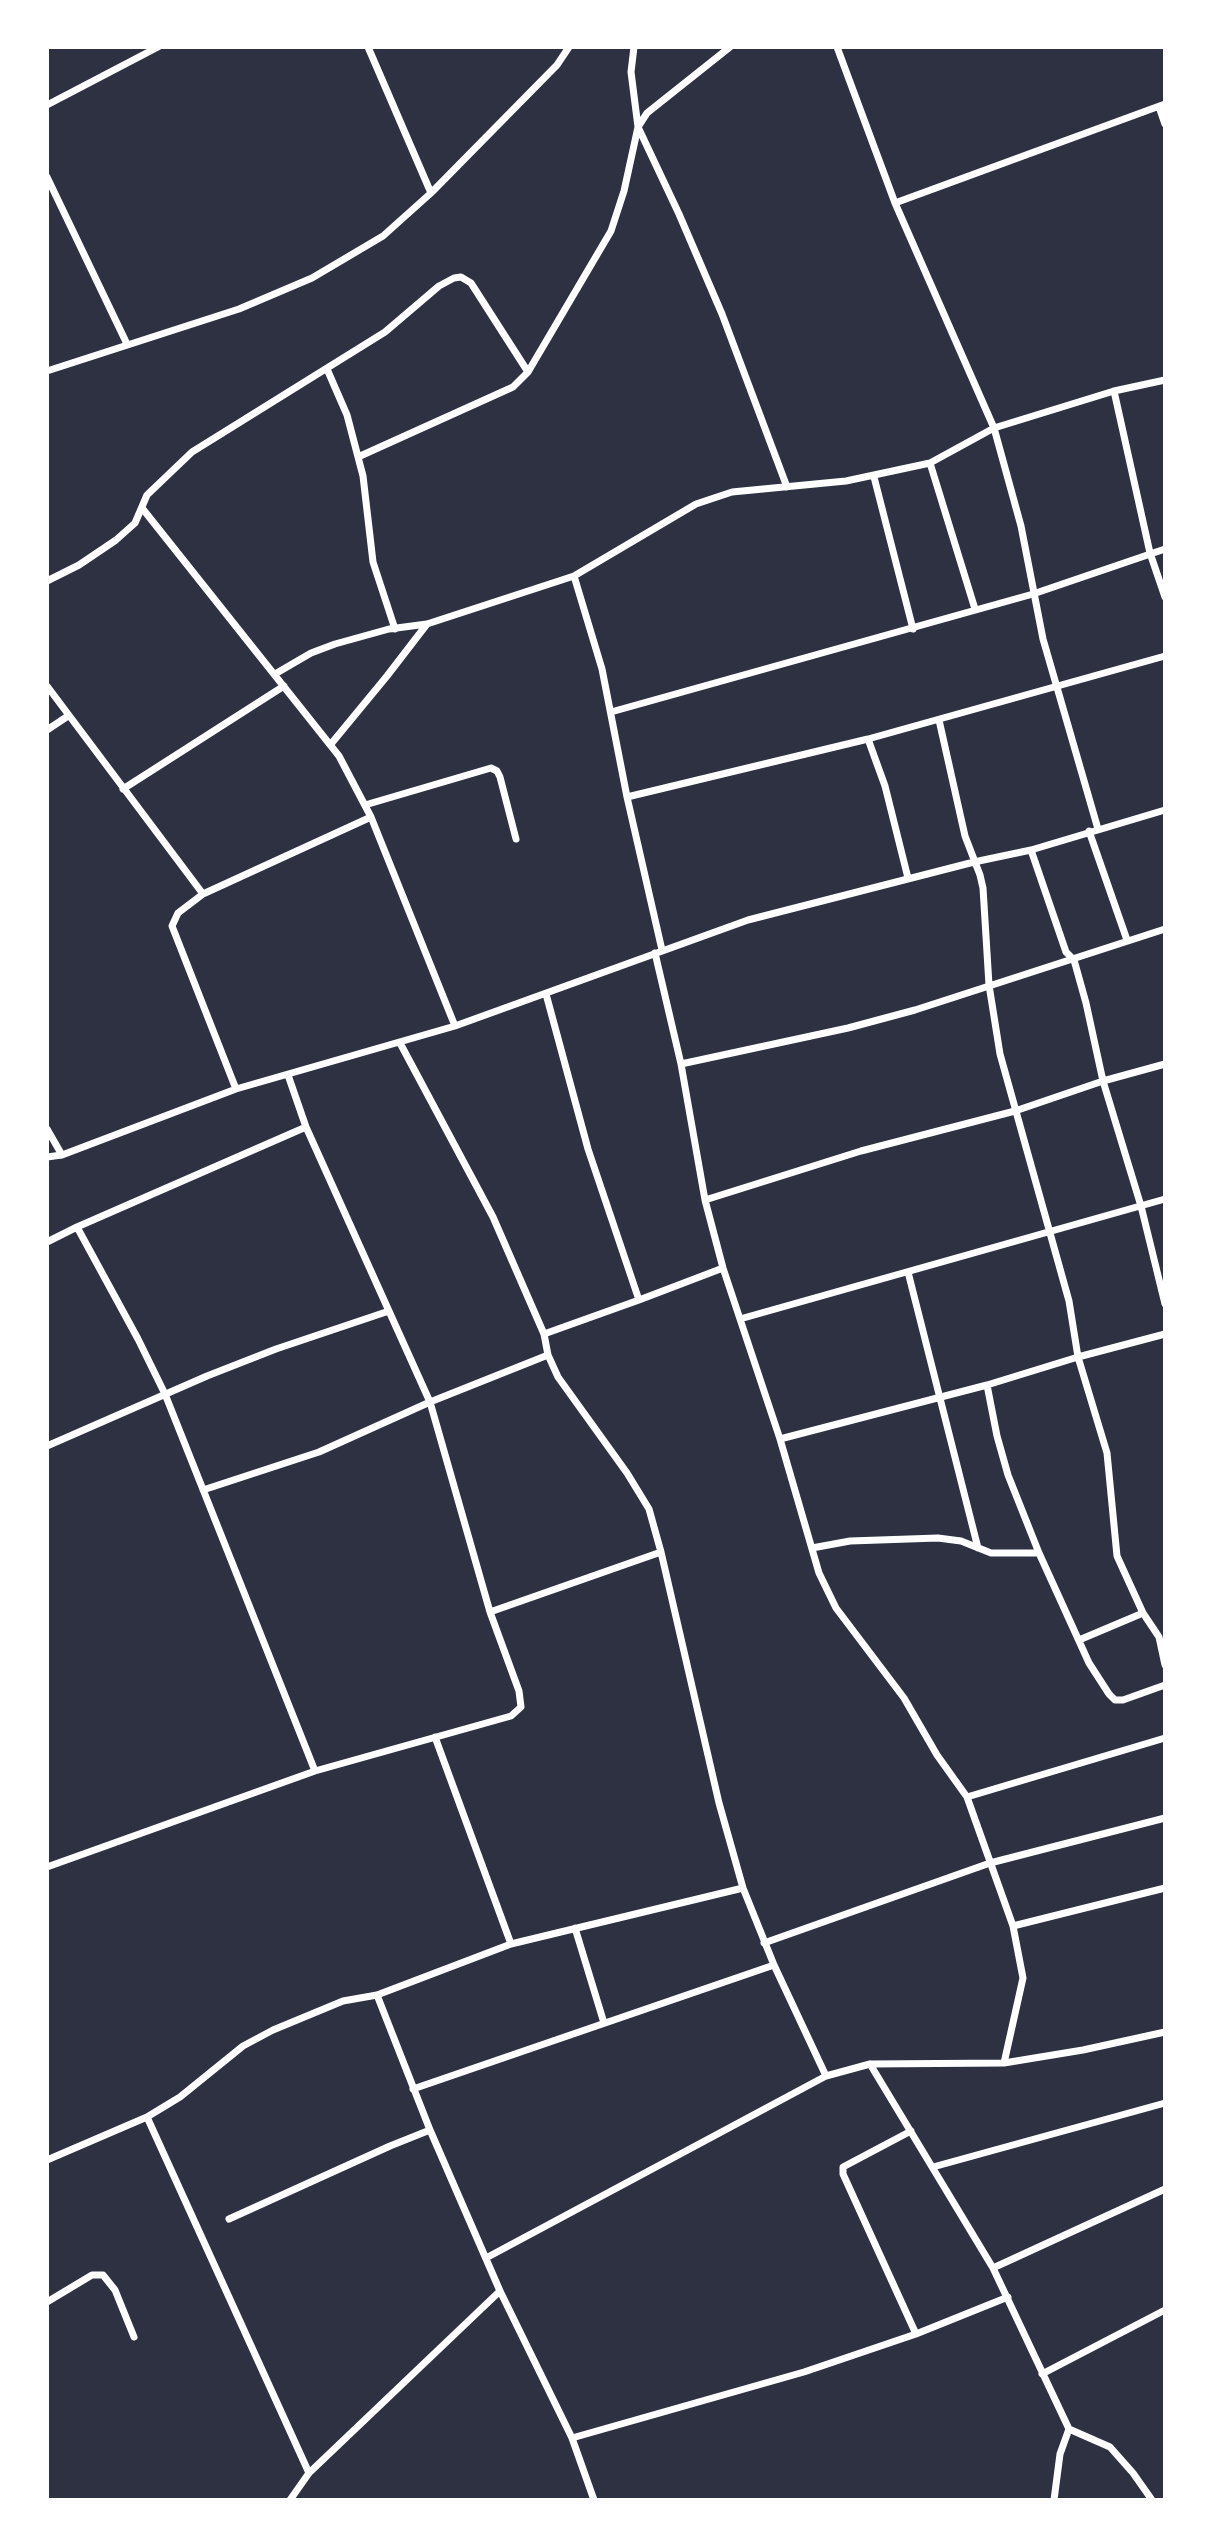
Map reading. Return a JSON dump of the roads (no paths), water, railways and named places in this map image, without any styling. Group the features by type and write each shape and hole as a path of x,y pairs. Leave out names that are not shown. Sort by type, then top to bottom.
{"street":[{"path":"47,105 158,47"},
{"path":"368,47 431,193"},
{"path":"47,371 239,309 312,278 383,236 431,193 557,65 569,47"},
{"path":"634,47 631,72 638,127 722,314 787,486"},
{"path":"358,457 513,387 528,372 611,231 624,191 638,127 646,113 730,47"},
{"path":"837,47 895,203 995,428 1021,526 1033,594 1056,686 1098,829"},
{"path":"895,203 1162,106 1165,124"},
{"path":"47,177 127,344"},
{"path":"47,581 79,565 116,540 135,523 147,495 192,452 385,332 439,286 454,278 471,283 528,372"},
{"path":"327,369 347,415 363,476 373,562 395,629"},
{"path":"275,674 311,653 335,644 427,624 574,576 696,504 732,492 874,477 930,463 995,428 1114,391 1165,380"},
{"path":"1114,391 1150,553 1165,597"},
{"path":"930,463 975,610"},
{"path":"874,477 913,629"},
{"path":"142,508 331,744 371,817 454,1026"},
{"path":"611,712 1033,594 1165,549"},
{"path":"574,576 602,669 681,1064 705,1200 723,1268 780,1439 819,1573 831,1601 904,1698 937,1755 967,1797 1013,1926 1023,1978 1004,2063"},
{"path":"331,744 427,624"},
{"path":"627,797 868,739 1165,656"},
{"path":"47,686 202,894"},
{"path":"123,789 284,686"},
{"path":"47,730 68,716"},
{"path":"939,719 965,836 983,888 989,985 1000,1054 1069,1301 1078,1357 1107,1453 1117,1556 1143,1613 1159,1637 1165,1665"},
{"path":"868,739 885,786 908,878"},
{"path":"365,805 491,768 497,771 500,777 516,839"},
{"path":"47,1157 62,1155 236,1090 454,1026 748,920 908,878 1031,850 1165,810"},
{"path":"236,1090 172,926 178,913 202,894 371,817"},
{"path":"1089,831 1127,940"},
{"path":"1031,850 1066,952 1074,960 1094,1034 1103,1081 1141,1206 1165,1304"},
{"path":"681,1064 848,1028 915,1010 1165,929"},
{"path":"545,994 588,1149 639,1300"},
{"path":"400,1043 493,1217 544,1334 548,1355 558,1377 627,1473 649,1509 719,1803 743,1888 764,1943 826,2076"},
{"path":"705,1200 861,1151 1015,1111 1103,1081 1165,1065"},
{"path":"47,1867 315,1771 511,1716 521,1707 519,1691 490,1612 430,1402 306,1127 288,1075"},
{"path":"47,1242 306,1127"},
{"path":"47,1129 62,1155"},
{"path":"740,1320 1165,1199"},
{"path":"77,1227 165,1394 315,1771"},
{"path":"544,1334 723,1268"},
{"path":"908,1272 978,1548"},
{"path":"47,1446 276,1349 389,1311"},
{"path":"780,1439 941,1398 1165,1334"},
{"path":"203,1490 319,1452 430,1402 548,1355"},
{"path":"987,1385 996,1436 1008,1475 1039,1553 1089,1663 1115,1700 1123,1700 1165,1685"},
{"path":"812,1548 850,1541 938,1538 961,1541 991,1553 1039,1553"},
{"path":"490,1612 661,1552"},
{"path":"1079,1640 1143,1613"},
{"path":"1159,1637 1165,1627"},
{"path":"435,1737 511,1944"},
{"path":"967,1797 1165,1738"},
{"path":"764,1943 990,1863 1165,1818"},
{"path":"47,2160 147,2117 180,2097 243,2046 273,2030 343,2001 377,1995 511,1944 743,1888"},
{"path":"1013,1926 1165,1888"},
{"path":"575,1928 604,2023"},
{"path":"413,2089 774,1965"},
{"path":"377,1995 430,2130 500,2291 572,2438 594,2500"},
{"path":"486,2258 826,2076 870,2064 1004,2063 1083,2050 1165,2032"},
{"path":"870,2064 993,2267 1069,2429 1110,2447 1152,2500"},
{"path":"933,2167 1165,2103"},
{"path":"147,2117 309,2473"},
{"path":"229,2219 430,2130"},
{"path":"911,2131 843,2167 843,2174 916,2333"},
{"path":"993,2267 1165,2189"},
{"path":"47,2302 93,2275 103,2275 115,2290 134,2337"},
{"path":"290,2500 309,2473 500,2291"},
{"path":"572,2438 804,2372 1008,2297"},
{"path":"1042,2374 1165,2310"},
{"path":"1054,2500 1060,2454 1069,2429"}]}
